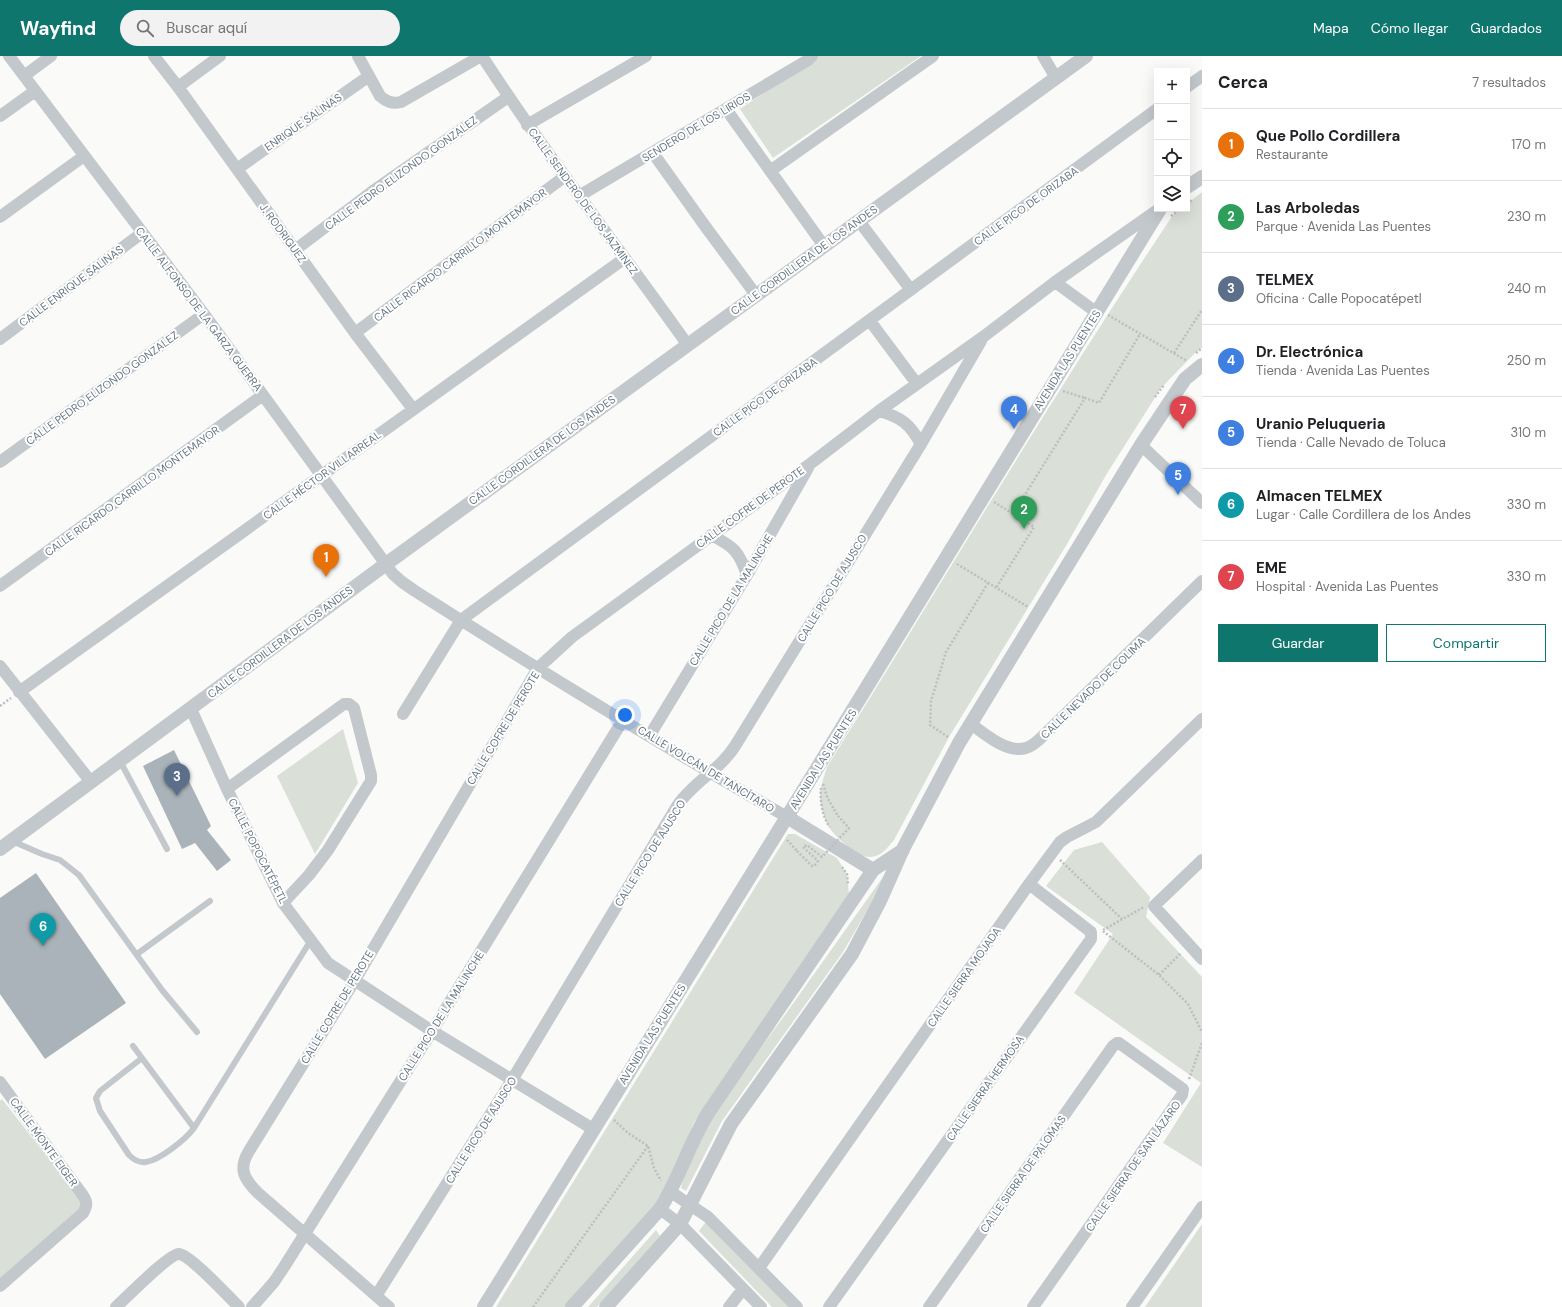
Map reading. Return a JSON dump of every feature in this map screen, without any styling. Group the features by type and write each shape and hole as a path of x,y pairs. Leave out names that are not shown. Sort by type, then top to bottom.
{"street":[{"name":"CALLE ALFONSO DE LA GARZA GUERRA","path":"9,56 204,314 386,564"},
{"path":"24,76 51,56"},
{"name":"J. RODRIGUEZ","path":"154,56 178,87 355,333 413,409"},
{"path":"178,87 220,56"},
{"path":"358,56 380,96 390,103 401,102 482,56"},
{"name":"CALLE SENDERO DE LOS JAZMINEZ","path":"482,56 508,97 564,177 687,344"},
{"path":"527,125 646,56"},
{"name":"SENDERO DE LOS LIRIOS","path":"579,196 808,60 812,56"},
{"path":"770,172 933,56"},
{"path":"1043,56 1056,78"},
{"name":"CALLE CORDILLERA DE LOS ANDES","path":"0,849 687,344 1086,56"},
{"name":"ENRIQUE SALINAS","path":"237,169 369,76"},
{"path":"1190,85 1202,76"},
{"path":"0,116 35,91"},
{"name":"CALLE PEDRO ELIZONDO GONZALEZ","path":"295,250 373,191 508,97"},
{"path":"726,109 824,246"},
{"name":"CALLE PICO DE ORIZABA","path":"403,714 461,620 1154,111"},
{"path":"653,153 756,295"},
{"path":"0,217 84,156"},
{"path":"1190,185 1202,176"},
{"name":"CALLE RICARDO CARRILLO MONTEMAYOR","path":"355,333 564,177"},
{"name":"CALLE COFRE DE PEROTE","path":"389,1307 258,1193 248,1182 244,1174 244,1161 248,1151 354,980 538,668 572,637 810,464 879,411 983,337 1055,282 1155,212"},
{"name":"AVENIDA LAS PUENTES","path":"484,1307 787,817 1102,314 1157,212"},
{"path":"859,221 911,290"},
{"name":"CALLE ENRIQUE SALINAS","path":"0,338 142,233"},
{"name":"CALLE HÉCTOR VILLARREAL","path":"19,692 625,258"},
{"path":"1055,282 1102,314"},
{"name":"CALLE PEDRO ELIZONDO GONZALEZ","path":"0,462 204,314"},
{"path":"870,321 917,384"},
{"name":"CALLE PICO DE AJUSCO","path":"376,1296 512,1080 677,806 692,787 728,757 735,746 921,444 983,337"},
{"path":"606,1307 680,1224 731,1124 852,954 880,901 903,849 959,743 1141,445 1185,379 1202,364"},
{"name":"CALLE RICARDO CARRILLO MONTEMAYOR","path":"0,586 263,395"},
{"path":"879,411 891,414 900,419 914,431 921,444"},
{"path":"1141,445 1202,503"},
{"name":"CALLE PICO DE LA MALINCHE","path":"650,735 747,575 810,464"},
{"path":"711,535 725,542 734,550 741,558 747,575"},
{"name":"CALLE VOLCÁN DE TANCÍTARO","path":"386,564 402,582 461,620 710,773 787,817"},
{"name":"CALLE NEVADO DE COLIMA","path":"971,724 1005,746 1020,749 1034,744 1202,581"},
{"path":"0,666 91,782"},
{"path":"227,789 344,704 349,704 354,708 372,775 371,781 328,850 309,875 283,902"},
{"name":"CALLE POPOCATÉPETL","path":"191,709 227,789 283,902 328,963 432,1031 593,1129"},
{"name":"CALLE PICO DE LA MALINCHE","path":"252,1307 274,1282 305,1234 623,720"},
{"name":"CALLE SIERRA MOJADA","path":"759,1268 1060,842 1096,822 1202,720"},
{"path":"787,817 872,870"},
{"path":"572,1307 660,1209 671,1192 694,1137 708,1113 872,870 903,849"},
{"path":"1202,860 1154,906 1202,959"},
{"name":"CALLE SIERRA HERMOSA","path":"829,1307 1091,939 1091,932 1029,884"},
{"name":"CALLE SIERRA DE SAN LÁZARO","path":"1033,1307 1181,1098 1183,1089 1122,1044 1117,1042"},
{"name":"CALLE SIERRA DE PALOMAS","path":"929,1307 1117,1042"},
{"name":"CALLE MONTE EIGER","path":"0,1084 82,1194 87,1203 87,1208 83,1213 0,1286"},
{"path":"671,1192 708,1218 797,1307"},
{"path":"1132,1307 1202,1207"},
{"path":"660,1209 680,1224 761,1307"},
{"path":"116,1307 165,1261 177,1254 182,1254 192,1261 239,1307"},
{"path":"729,1307 743,1289"}],"lane":[{"path":"120,761 167,849"},
{"path":"12,841 60,860 71,868 86,884 162,990 197,1032"},
{"path":"137,954 210,901"},
{"path":"142,1058 100,1091 96,1098 100,1111 129,1155 134,1160 145,1163 169,1151 194,1128 311,940"},
{"path":"133,1046 194,1128"}],"path":[{"path":"1174,353 1202,310"},
{"path":"1102,314 1188,361"},
{"path":"1059,390 1099,403 1140,334"},
{"path":"1013,514 1085,398"},
{"path":"990,500 1034,527 996,588"},
{"path":"953,562 1028,607 1032,601"},
{"path":"946,744 949,738 930,725 931,701 946,652 988,583"},
{"path":"797,851 812,866 814,866 818,861 803,847 806,845 822,857 849,828 838,816 828,799 822,782 820,798 827,823 832,829"},
{"path":"781,845 788,834"},
{"path":"836,835 842,841"},
{"path":"808,842 815,846"},
{"path":"821,849 832,855"},
{"path":"1052,853 1122,919"},
{"path":"840,863 847,874 848,887"},
{"path":"1154,906 1142,908 1101,931 1106,933 1159,975 1188,1004 1202,1032"},
{"path":"1159,975 1189,945"},
{"path":"1183,1089 1188,1081 1202,1042"},
{"path":"613,1118 628,1133 648,1146 654,1168 665,1189 671,1192"},
{"path":"533,1307 648,1146"}],"shaded area":[{"path":"818,56 921,56 773,158 740,109"},
{"path":"1202,192 1202,348 1195,353 1161,388 1106,475 1067,544 949,737 894,840 884,852 874,857 864,856 858,853 834,834 827,824 821,807 820,797 821,786 827,767 1128,283 1173,215 1176,212 1190,212 1190,202"},
{"path":"343,729 358,783 315,854 277,776"},
{"path":"788,834 795,834 837,858 847,874 849,894 720,1088 694,1122 672,1176 654,1209 566,1307 496,1307"},
{"path":"1102,842 1150,897 1146,917 1202,977 1202,1167 1163,1143 1201,1083 1074,993 1113,934 1046,886 1074,850"},
{"path":"883,877 886,878 843,952 722,1121 686,1191 681,1188 683,1179 714,1111 782,1019"},
{"path":"2,1099 84,1204 0,1280 0,1101"},
{"path":"708,1219 792,1307 772,1307 699,1231"},
{"path":"1202,1224 1202,1307 1145,1307"},
{"path":"656,1230 660,1236 597,1307 588,1307"}],"building":[{"path":"174,750 211,826 207,830 231,860 217,871 195,843 182,849 143,766"},
{"path":"36,873 126,1003 45,1059 0,994 0,898"}],"place":[{"name":"Dr. Electrónica","path":"1014,429"},
{"name":"EME","path":"1183,429"},
{"name":"Uranio Peluqueria","path":"1178,495"},
{"name":"Las Arboledas","path":"1024,529"},
{"name":"Que Pollo Cordillera","path":"326,577"},
{"name":"TELMEX","path":"177,796"},
{"name":"Almacen TELMEX","path":"43,946"}]}
